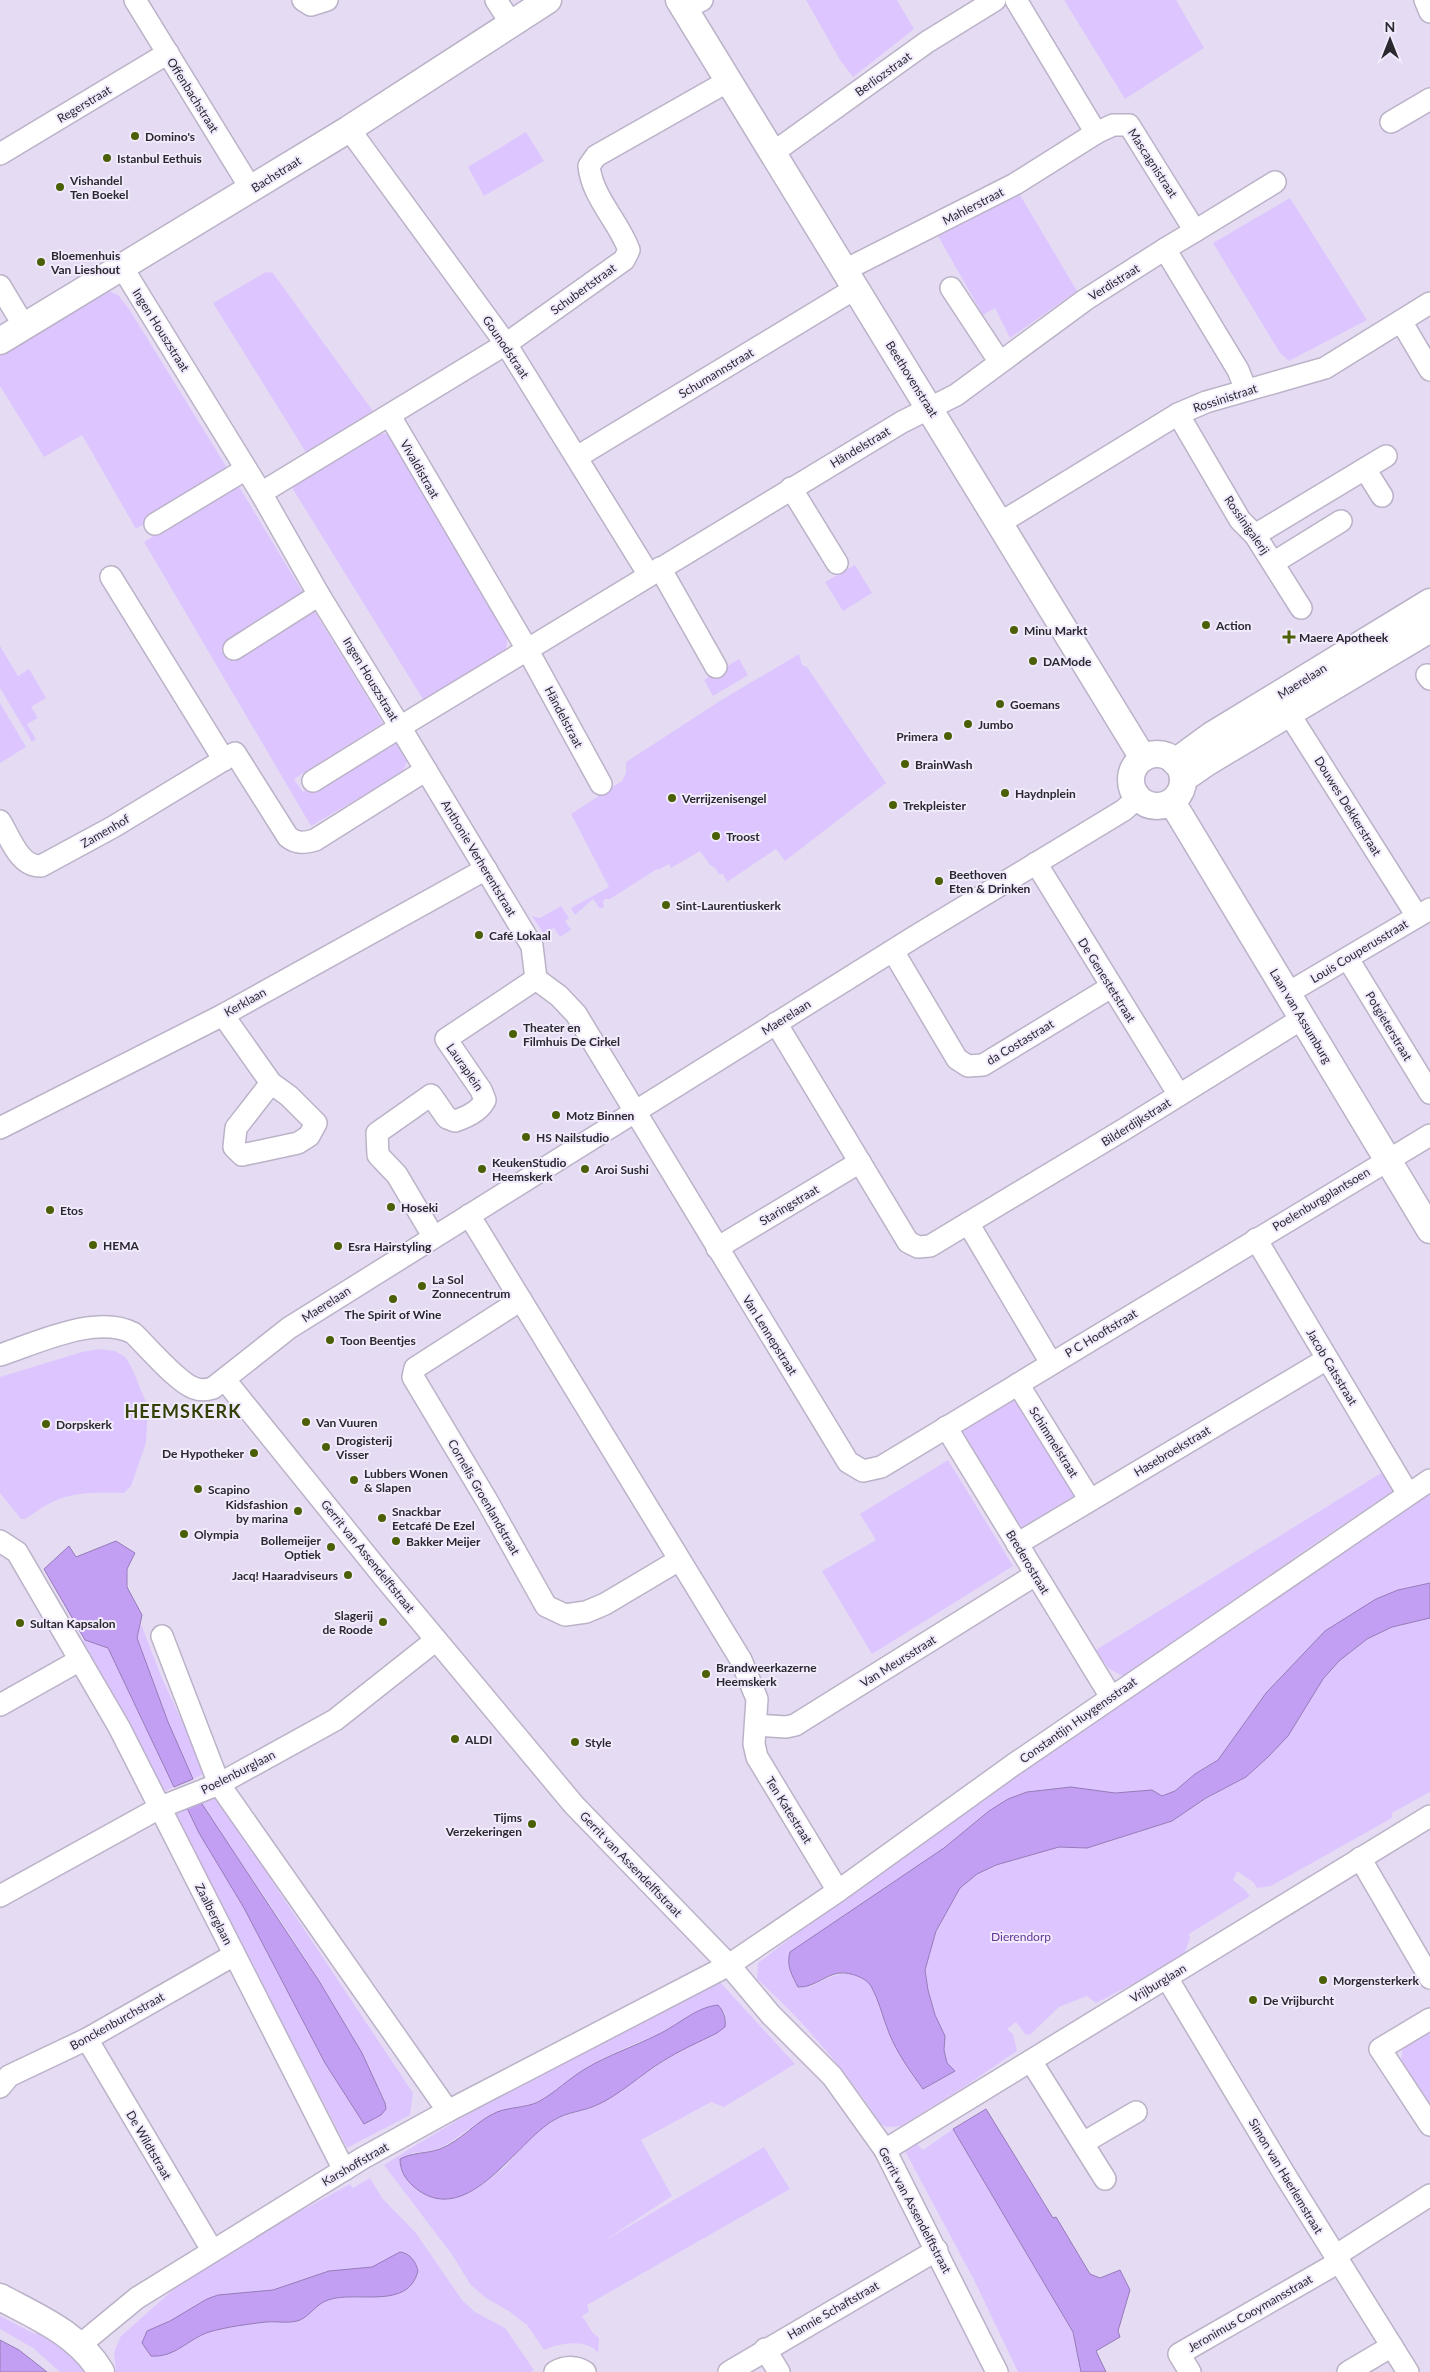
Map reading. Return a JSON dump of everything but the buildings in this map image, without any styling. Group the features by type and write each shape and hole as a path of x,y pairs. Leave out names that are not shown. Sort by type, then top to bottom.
{"street":[{"name":"Offenbachstraat","path":"135,0 252,189"},
{"path":"303,0 311,5 327,0"},
{"path":"496,0 512,25"},
{"name":"Bachstraat","path":"0,342 349,129 548,0"},
{"name":"Berliozstraat","path":"774,152 927,42 995,0"},
{"path":"1016,0 1096,133"},
{"path":"1424,0 1430,12"},
{"name":"Beethovenstraat","path":"689,3 730,80 1144,758"},
{"name":"Regerstraat","path":"0,154 168,53"},
{"name":"Schubertstraat","path":"390,416 506,344 624,260 629,250 625,238 590,179 589,166 596,156 730,80"},
{"path":"1391,122 1430,99"},
{"name":"Mascagnistraat","path":"1096,133 1113,125 1130,125 1195,231"},
{"name":"Gounodstraat","path":"349,129 506,344 577,457 655,572"},
{"name":"Mahlerstraat","path":"850,279 1015,184 1096,133"},
{"path":"1246,390 1238,370 1166,249 1275,182"},
{"name":"Verdistraat","path":"930,409 956,395 1088,298 1166,249"},
{"name":"Ingen Houszstraat","path":"122,267 261,493 319,595 400,727 313,780"},
{"name":"Schumannstraat","path":"577,457 850,279"},
{"path":"0,286 24,326"},
{"path":"951,288 1000,361"},
{"name":"Rossinistraat","path":"1000,523 1178,414 1206,402 1325,368 1430,303"},
{"path":"1401,321 1430,370"},
{"name":"Händelstraat","path":"400,727 791,488 902,422 930,409"},
{"name":"Rossinigalerij","path":"1178,414 1240,520 1255,535 1301,608"},
{"path":"261,493 390,416"},
{"name":"Vivaldistraat","path":"390,416 527,649"},
{"path":"1255,535 1386,456"},
{"path":"155,524 246,469"},
{"path":"1365,469 1382,496"},
{"path":"791,488 837,563"},
{"path":"1273,562 1341,521"},
{"path":"655,572 716,667"},
{"path":"111,576 224,760 235,754 288,837 295,842 304,843 315,840 426,770"},
{"path":"234,649 319,595"},
{"name":"Maerelaan","path":"1176,781 1206,763 1284,705 1430,602"},
{"name":"Maerelaan","path":"1284,705 1430,629"},
{"name":"Händelstraat","path":"527,649 600,784"},
{"name":"Douwes Dekkerstraat","path":"1284,705 1424,912"},
{"name":"Anthonie Verherentstraat","path":"400,727 532,946 536,979"},
{"path":"1160,754 1176,781 1154,806 1138,798 1133,791 1131,776 1138,763 1144,758 1160,754"},
{"name":"Zamenhof","path":"0,821 23,860 34,866 41,866 106,831 224,760"},
{"name":"Laan van Assumburg","path":"1176,781 1288,993 1430,1230"},
{"name":"Maerelaan","path":"0,1355 89,1328 107,1326 124,1328 133,1333 184,1383 195,1389 205,1390 225,1380 289,1328 433,1236 1124,810 1138,798"},
{"name":"De Genestetstraat","path":"1036,863 1179,1095"},
{"name":"Kerklaan","path":"0,1128 223,1015 486,869"},
{"name":"Louis Couperusstraat","path":"1288,993 1424,912"},
{"name":"da Costastraat","path":"893,951 957,1059 968,1066 983,1065 1111,987"},
{"name":"Potgieterstraat","path":"1348,959 1430,1094"},
{"path":"536,979 559,996 576,1014 635,1112"},
{"name":"Lauraplein","path":"433,1236 397,1175 378,1155 377,1133 431,1095 447,1118 456,1121 466,1117 482,1106 485,1100 481,1090 446,1039 536,979"},
{"path":"223,1015 271,1083"},
{"name":"Bilderdijkstraat","path":"776,1024 908,1242 918,1247 930,1246 1303,1018"},
{"name":"Van Lennepstraat","path":"635,1112 848,1462 863,1471 880,1467 946,1427"},
{"path":"1387,1159 1430,1135"},
{"name":"Poelenburgplantsoen","path":"1256,1239 1387,1159"},
{"name":"Staringstraat","path":"717,1248 860,1162"},
{"path":"469,1215 741,1660 752,1682 757,1699 756,1725"},
{"path":"968,1223 1051,1363"},
{"name":"Jacob Catsstraat","path":"1256,1239 1408,1494"},
{"name":"P C Hooftstraat","path":"946,1427 1256,1239"},
{"name":"Cornelis Groenlandstraat","path":"521,1300 415,1368 412,1377 486,1499 546,1606 565,1615 586,1612 605,1604 679,1560"},
{"name":"Hasebroekstraat","path":"1017,1544 1327,1359"},
{"name":"Gerrit van Assendelftstraat","path":"225,1380 436,1640 574,1805 728,1965 771,2015 832,2076 885,2150 998,2372"},
{"name":"Schimmelstraat","path":"1018,1384 1090,1500"},
{"name":"Brederostraat","path":"946,1427 1111,1697"},
{"name":"Constantijn Huygensstraat","path":"728,1965 838,1891 1111,1697 1430,1480"},
{"name":"Zaalberglaan","path":"0,1541 17,1552 119,1726 344,2170"},
{"name":"Van Meursstraat","path":"756,1725 786,1727 795,1725 1035,1575"},
{"path":"162,1636 219,1784 448,2111"},
{"name":"Poelenburglaan","path":"0,1896 161,1807 219,1784 335,1720 436,1640"},
{"path":"0,1705 80,1660"},
{"name":"Ten Katestraat","path":"756,1725 754,1744 757,1757 838,1891"},
{"name":"Vrijburglaan","path":"885,2150 1430,1816"},
{"path":"1360,1858 1430,1978"},
{"name":"Bonckenburchstraat","path":"0,2087 10,2076 87,2039 234,1955"},
{"name":"Karshoffstraat","path":"80,2345 137,2298 344,2170 448,2111 728,1965"},
{"name":"Simon van Haerlemstraat","path":"1167,1978 1337,2259 1408,2372"},
{"path":"1430,2019 1380,2049 1430,2125"},
{"name":"De Wildtstraat","path":"87,2039 212,2250"},
{"path":"1031,2061 1105,2179"},
{"path":"1083,2143 1136,2112"},
{"path":"1337,2259 1430,2195"},
{"name":"Hannie Schaftstraat","path":"728,2372 937,2250"},
{"name":"Jeronimus Cooymansstraat","path":"1190,2372 1179,2354 1337,2259"},
{"path":"0,2298 57,2328 80,2345 101,2372"},
{"path":"1348,2372 1392,2346"},
{"path":"765,2349 779,2372"},
{"path":"556,2372 561,2368 573,2367 585,2372"}],"green space":[{"path":"806,0 897,0 914,29 853,77 840,60"},
{"path":"1064,0 1176,0 1204,48 1125,99"},
{"path":"526,132 544,161 484,196 468,167"},
{"path":"1020,195 1077,291 1010,338 995,308 983,315 938,236"},
{"path":"1290,198 1367,320 1289,361 1280,353 1213,243"},
{"path":"266,272 273,273 375,414 307,454 213,303"},
{"path":"104,289 118,295 129,309 229,471 136,529 82,435 44,457 0,386 0,353"},
{"path":"376,433 386,434 393,439 508,635 506,650 424,701 291,486"},
{"path":"238,485 305,596 221,650 228,660 313,609 383,723 294,779 303,792 381,741 394,736 407,762 402,773 311,826 144,542"},
{"path":"855,565 872,593 843,611 825,582"},
{"path":"0,646 18,676 29,669 46,698 31,707 38,718 27,724 36,739 32,742 0,688"},
{"path":"799,654 802,665 807,667 886,783 785,861 776,849 727,882 723,874 719,874 710,865 700,851 671,868 669,864 657,869 610,899 605,899 603,902 604,907 600,909 593,899 575,915 571,908 609,887 571,814 622,781 626,773 626,762 723,699"},
{"path":"739,659 748,675 713,696 704,680"},
{"path":"0,703 26,747 0,763"},
{"path":"561,906 569,918 565,921 571,930 560,937 554,928 544,934 532,916 540,918"},
{"path":"99,1349 115,1351 125,1357 131,1366 148,1407 146,1443 131,1486 124,1493 89,1493 63,1498 47,1505 25,1519 21,1519 0,1493 0,1377 82,1352"},
{"path":"1010,1397 1020,1404 1072,1487 1074,1496 1022,1528 959,1429"},
{"path":"948,1460 1013,1566 872,1654 822,1571 876,1540 860,1514"},
{"path":"1386,1470 1396,1489 1308,1548 1124,1677 1108,1668 1096,1650"},
{"name":"Dierendorp","path":"1430,1491 1430,1583 1398,1590 1325,1631 1266,1693 1218,1760 1195,1774 1175,1791 1162,1796 1152,1790 1115,1793 1071,1787 1027,1792 1008,1799 989,1811 944,1848 808,1988 840,1974 857,1974 864,1978 874,1990 893,2043 923,2089 955,2071 947,2063 944,2050 945,2036 935,2015 925,1970 936,1931 960,1888 977,1873 996,1865 1059,1847 1087,1848 1172,1821 1207,1798 1246,1777 1268,1757 1288,1736 1323,1679 1339,1661 1367,1639 1392,1627 1430,1618 1430,1792 1392,1813 1392,1818 1271,1886 1257,1888 1253,1882 1237,1871 1233,1880 1250,1896 1189,1934 1190,1938 1183,1958 1096,2003 1087,1996 1059,2007 1030,2035 1025,2034 1016,2022 1007,2029 1013,2034 1017,2051 961,2089 901,2126 886,2127 881,2124 824,2048 757,1979 758,1963 923,1840 1006,1781"},
{"path":"141,1624 161,1676 206,1773 193,1779 168,1722 137,1638"},
{"path":"85,1640 108,1648 174,1787 163,1792 78,1642"},
{"path":"216,1793 226,1812 413,2093 410,2115 347,2148 174,1814 187,1808 199,1833 244,1908 325,2063 385,2102 366,2063 324,1988 204,1809 200,1801"},
{"path":"719,1981 795,2064 724,2107 711,2102 641,2140 672,2196 604,2241 764,2147 790,2189 587,2305 589,2312 582,2316 593,2333 599,2338 598,2353 587,2345 572,2343 557,2345 544,2350 527,2325 510,2312 486,2298 470,2284 453,2256 384,2165 507,2092 591,2046","holes":["724,2011 726,2020 598,2105 555,2119 532,2135 506,2166 476,2188 446,2199 411,2153 425,2152 443,2146 490,2117 541,2100 588,2067 635,2044"]},
{"path":"1430,2031 1430,2110 1401,2061 1403,2047"},
{"path":"953,2129 1073,2332 1081,2372 1018,2372 975,2282 905,2151 914,2141 923,2150"},
{"path":"370,2178 382,2198 416,2233 462,2300 475,2312 505,2328 534,2370 531,2372 116,2372 114,2352 121,2336 183,2281 297,2213 350,2184 353,2188"},
{"path":"0,2316 35,2334 39,2332 53,2340 87,2372 60,2372 33,2348 0,2329"}],"shaded area":[{"path":"116,1541 135,1553 127,1569 127,1587 142,1615 137,1638 168,1722 193,1779 174,1787 108,1648 85,1640 44,1569 69,1546 76,1557"},
{"path":"1430,1583 1430,1618 1392,1627 1367,1639 1339,1661 1323,1679 1288,1736 1246,1777 1206,1798 1172,1821 1087,1848 1059,1847 996,1865 977,1874 960,1888 936,1931 925,1970 935,2015 945,2036 944,2050 947,2063 955,2071 923,2089 896,2048 874,1991 869,1983 863,1979 852,1974 839,1973 811,1985 798,1987 789,1966 790,1952 944,1848 989,1811 1008,1799 1027,1792 1071,1787 1115,1793 1152,1790 1162,1796 1175,1791 1195,1774 1218,1760 1266,1693 1325,1631 1376,1599 1398,1590"},
{"path":"200,1801 319,1981 362,2053 385,2103 386,2109 381,2115 364,2124 325,2063 244,1908 199,1833 187,1808"},
{"path":"718,2005 724,2015 725,2027 717,2033 669,2057 605,2101 554,2120 474,2190 456,2198 437,2198 418,2190 405,2176 401,2168 400,2159 440,2149 497,2112 538,2102 594,2064 657,2035 702,2009"},
{"path":"986,2109 1053,2218 1056,2217 1090,2274 1100,2278 1120,2270 1130,2290 1118,2331 1120,2337 1096,2351 1106,2372 1081,2372 1073,2332 953,2129"},
{"path":"400,2252 412,2258 418,2271 412,2283 404,2291 393,2295 328,2300 300,2320 259,2323 216,2330 201,2335 174,2351 160,2356 151,2356 142,2343 147,2331 218,2295 273,2290 329,2271 372,2267"},
{"path":"0,2340 19,2350 47,2372 0,2372"}],"place":[{"name":"Domino's","path":"135,136"},
{"name":"Istanbul Eethuis","path":"107,158"},
{"name":"Vishandel Ten Boekel","path":"60,187"},
{"name":"Bloemenhuis Van Lieshout","path":"41,262"},
{"name":"Action","path":"1206,625"},
{"name":"Minu Markt","path":"1014,630"},
{"name":"Maere Apotheek","path":"1289,637"},
{"name":"DAMode","path":"1033,661"},
{"name":"Goemans","path":"1000,704"},
{"name":"Jumbo","path":"968,724"},
{"name":"Primera","path":"948,736"},
{"name":"BrainWash","path":"905,764"},
{"name":"Haydnplein","path":"1005,793"},
{"name":"Verrijzenisengel","path":"672,798"},
{"name":"Trekpleister","path":"893,805"},
{"name":"Troost","path":"716,836"},
{"name":"Beethoven Eten & Drinken","path":"939,881"},
{"name":"Sint-Laurentiuskerk","path":"666,905"},
{"name":"Café Lokaal","path":"479,935"},
{"name":"Theater en Filmhuis De Cirkel","path":"513,1034"},
{"name":"Motz Binnen","path":"556,1115"},
{"name":"HS Nailstudio","path":"526,1137"},
{"name":"KeukenStudio Heemskerk","path":"482,1169"},
{"name":"Aroi Sushi","path":"585,1169"},
{"name":"Hoseki","path":"391,1207"},
{"name":"Etos","path":"50,1210"},
{"name":"HEMA","path":"93,1245"},
{"name":"Esra Hairstyling","path":"338,1246"},
{"name":"La Sol Zonnecentrum","path":"422,1286"},
{"name":"The Spirit of Wine","path":"393,1299"},
{"name":"Toon Beentjes","path":"330,1340"},
{"name":"Van Vuuren","path":"306,1422"},
{"name":"Dorpskerk","path":"46,1424"},
{"name":"Drogisterij Visser","path":"326,1447"},
{"name":"De Hypotheker","path":"254,1453"},
{"name":"Lubbers Wonen & Slapen","path":"354,1480"},
{"name":"Scapino","path":"198,1489"},
{"name":"Kidsfashion by marina","path":"298,1511"},
{"name":"Snackbar Eetcafé De Ezel","path":"382,1518"},
{"name":"Olympia","path":"184,1534"},
{"name":"Bakker Meijer","path":"396,1541"},
{"name":"Bollemeijer Optiek","path":"331,1547"},
{"name":"Jacq! Haaradviseurs","path":"348,1575"},
{"name":"Slagerij de Roode","path":"383,1622"},
{"name":"Sultan Kapsalon","path":"20,1623"},
{"name":"Brandweerkazerne Heemskerk","path":"706,1674"},
{"name":"ALDI","path":"455,1739"},
{"name":"Style","path":"575,1742"},
{"name":"Tijms Verzekeringen","path":"532,1824"},
{"name":"Morgensterkerk","path":"1323,1980"},
{"name":"De Vrijburcht","path":"1253,2000"}],"district":[{"name":"HEEMSKERK","path":"183,1411"}]}
